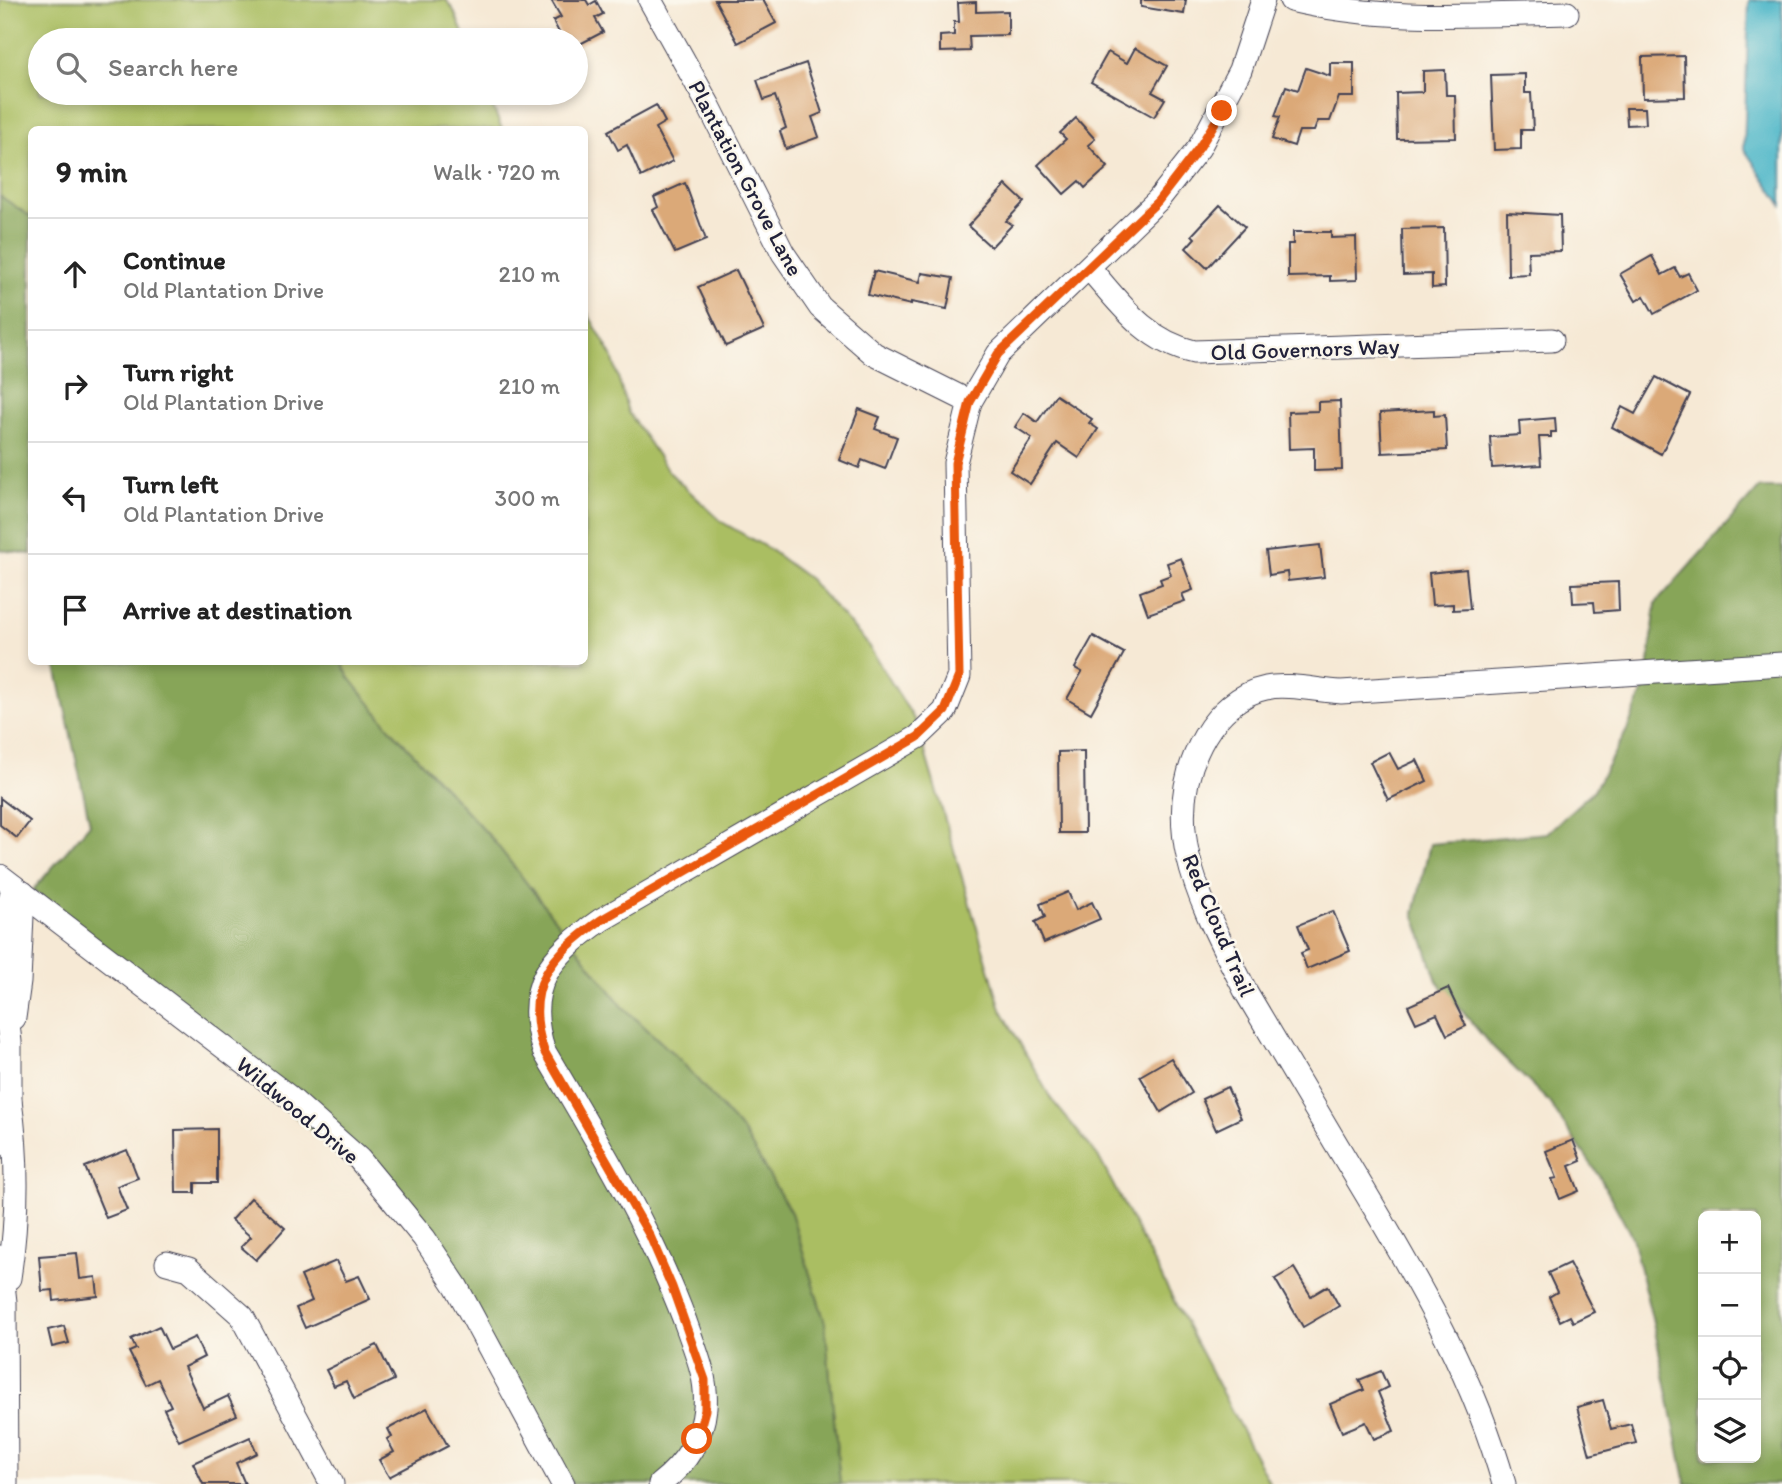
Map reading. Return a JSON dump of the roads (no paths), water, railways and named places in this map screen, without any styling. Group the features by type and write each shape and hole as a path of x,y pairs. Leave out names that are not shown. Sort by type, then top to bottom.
{"street":[{"name":"Plantation Grove Lane","path":"650,0 709,106 783,253 820,307 874,354 970,402"},
{"path":"660,1484 690,1452 702,1425 706,1395 701,1365 650,1236 544,1051 536,1018 541,985 559,953 601,920 918,737 945,711 959,676 955,463 970,402 998,354 1032,318 1090,270 1158,201 1199,148 1222,111 1240,70 1263,0"},
{"path":"1291,0 1353,12 1416,17 1567,13"},
{"name":"Old Governors Way","path":"1090,270 1147,332 1169,345 1194,352 1552,340"},
{"name":"Red Cloud Trail","path":"1504,1484 1491,1436 1452,1345 1417,1280 1246,992 1202,898 1181,828 1184,785 1191,764 1214,722 1227,708 1249,694 1270,687 1341,692 1782,664"},
{"path":"10,1042 0,954 12,885"},
{"path":"0,1143 19,982 12,885"},
{"name":"Wildwood Drive","path":"12,885 289,1097 367,1168 424,1238 456,1286 563,1484"},
{"path":"5,1103 17,1149 17,1222 5,1302"},
{"path":"0,1256 5,1302 6,1484"},
{"path":"167,1263 189,1269 242,1315 332,1484"}],"water":[{"path":"1749,0 1782,0 1782,205 1744,149"}]}
